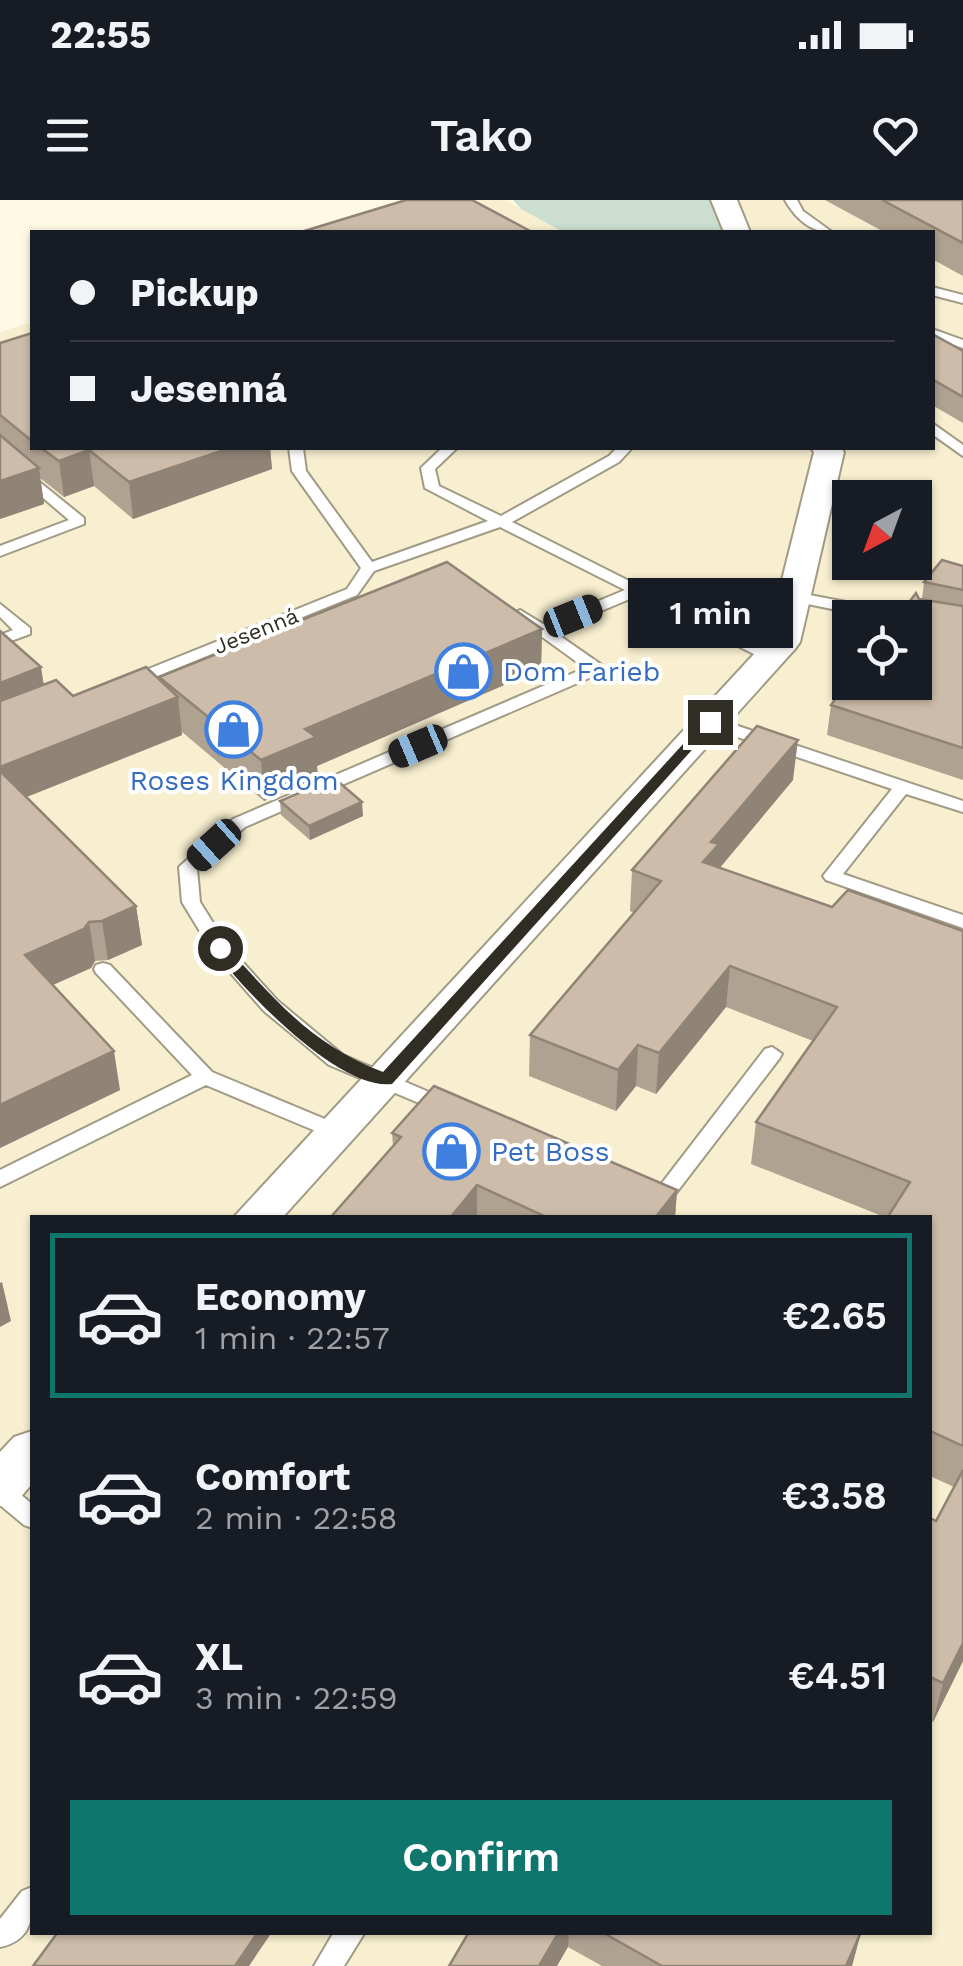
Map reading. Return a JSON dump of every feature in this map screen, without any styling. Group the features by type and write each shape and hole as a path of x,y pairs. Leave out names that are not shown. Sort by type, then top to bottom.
{"street":[{"path":"724,200 736,230"},
{"path":"258,1215 386,1080 784,642 827,450"},
{"path":"0,1488 30,1453"}],"lane":[{"path":"790,200 798,213 823,230"},
{"path":"935,292 963,299"},
{"path":"935,334 963,344"},
{"path":"935,429 963,452"},
{"path":"296,450 298,471 369,568 501,522 614,459 623,450"},
{"path":"448,450 428,468 432,488 770,656"},
{"path":"0,454 80,522 0,550"},
{"name":"Jesenná","path":"111,689 352,592 369,568"},
{"path":"541,630 637,590"},
{"path":"794,597 832,604"},
{"path":"458,1113 336,1060 271,1006 220,948 191,902 188,868 238,823 597,669 502,602"},
{"path":"0,609 24,631 0,640"},
{"path":"710,722 963,808"},
{"path":"902,787 832,876 963,922"},
{"path":"103,969 206,1076 336,1132"},
{"path":"677,1215 647,1201 772,1054"},
{"path":"0,1179 206,1076"},
{"path":"0,1488 30,1516"},
{"path":"0,1934 30,1902"},
{"path":"328,1966 349,1935"}],"shaded area":[{"path":"424,200 505,200 559,230 326,230"},
{"path":"713,200 963,200 963,1966 0,1966 0,332 30,323 30,450 935,450 935,230 723,230"}],"green space":[{"path":"513,200 713,200 723,230 559,230 521,209"}],"building":[{"path":"406,200 472,200 528,230 308,230"},
{"path":"882,200 963,200 963,243"},
{"path":"30,334 30,439 0,415 0,343"},
{"path":"935,336 963,351 963,397 935,381"},
{"path":"0,435 39,468 0,481"},
{"path":"44,450 89,450 59,461"},
{"path":"89,450 224,450 129,482"},
{"path":"942,560 963,566 963,590 924,582 932,580 932,572"},
{"path":"447,562 542,629 305,729 316,737 261,760 159,677"},
{"path":"932,601 963,606 963,748 831,705 835,700 932,700"},
{"path":"0,631 41,667 0,683"},
{"path":"146,667 178,697 0,767 0,701 56,680 73,696"},
{"path":"757,726 798,740 711,842 719,844 703,862 832,907 848,890 963,931 963,1446 932,1432 932,1215 889,1215 910,1182 756,1122 837,1007 730,966 659,1053 638,1045 618,1070 530,1035 661,881 632,870"},
{"path":"0,771 136,906 102,921 89,922 84,929 25,955 114,1051 0,1105"},
{"path":"334,778 362,802 309,826 280,801"},
{"path":"434,1086 677,1190 657,1215 542,1215 477,1185 452,1215 333,1215 401,1137 392,1133"},
{"path":"963,1470 963,1643 943,1683 932,1678 932,1519 936,1521"},
{"path":"56,1935 256,1935 235,1966 33,1966"},
{"path":"467,1935 557,1935 539,1966 449,1966"},
{"path":"607,1935 860,1935 846,1966 662,1966"}],"place":[{"name":"Dom Farieb","path":"464,671"},
{"name":"Roses Kingdom","path":"234,729"},
{"name":"Pet Boss","path":"452,1151"}],"route":[{"path":"220,948 271,1006 336,1060 386,1080 710,722"}]}
